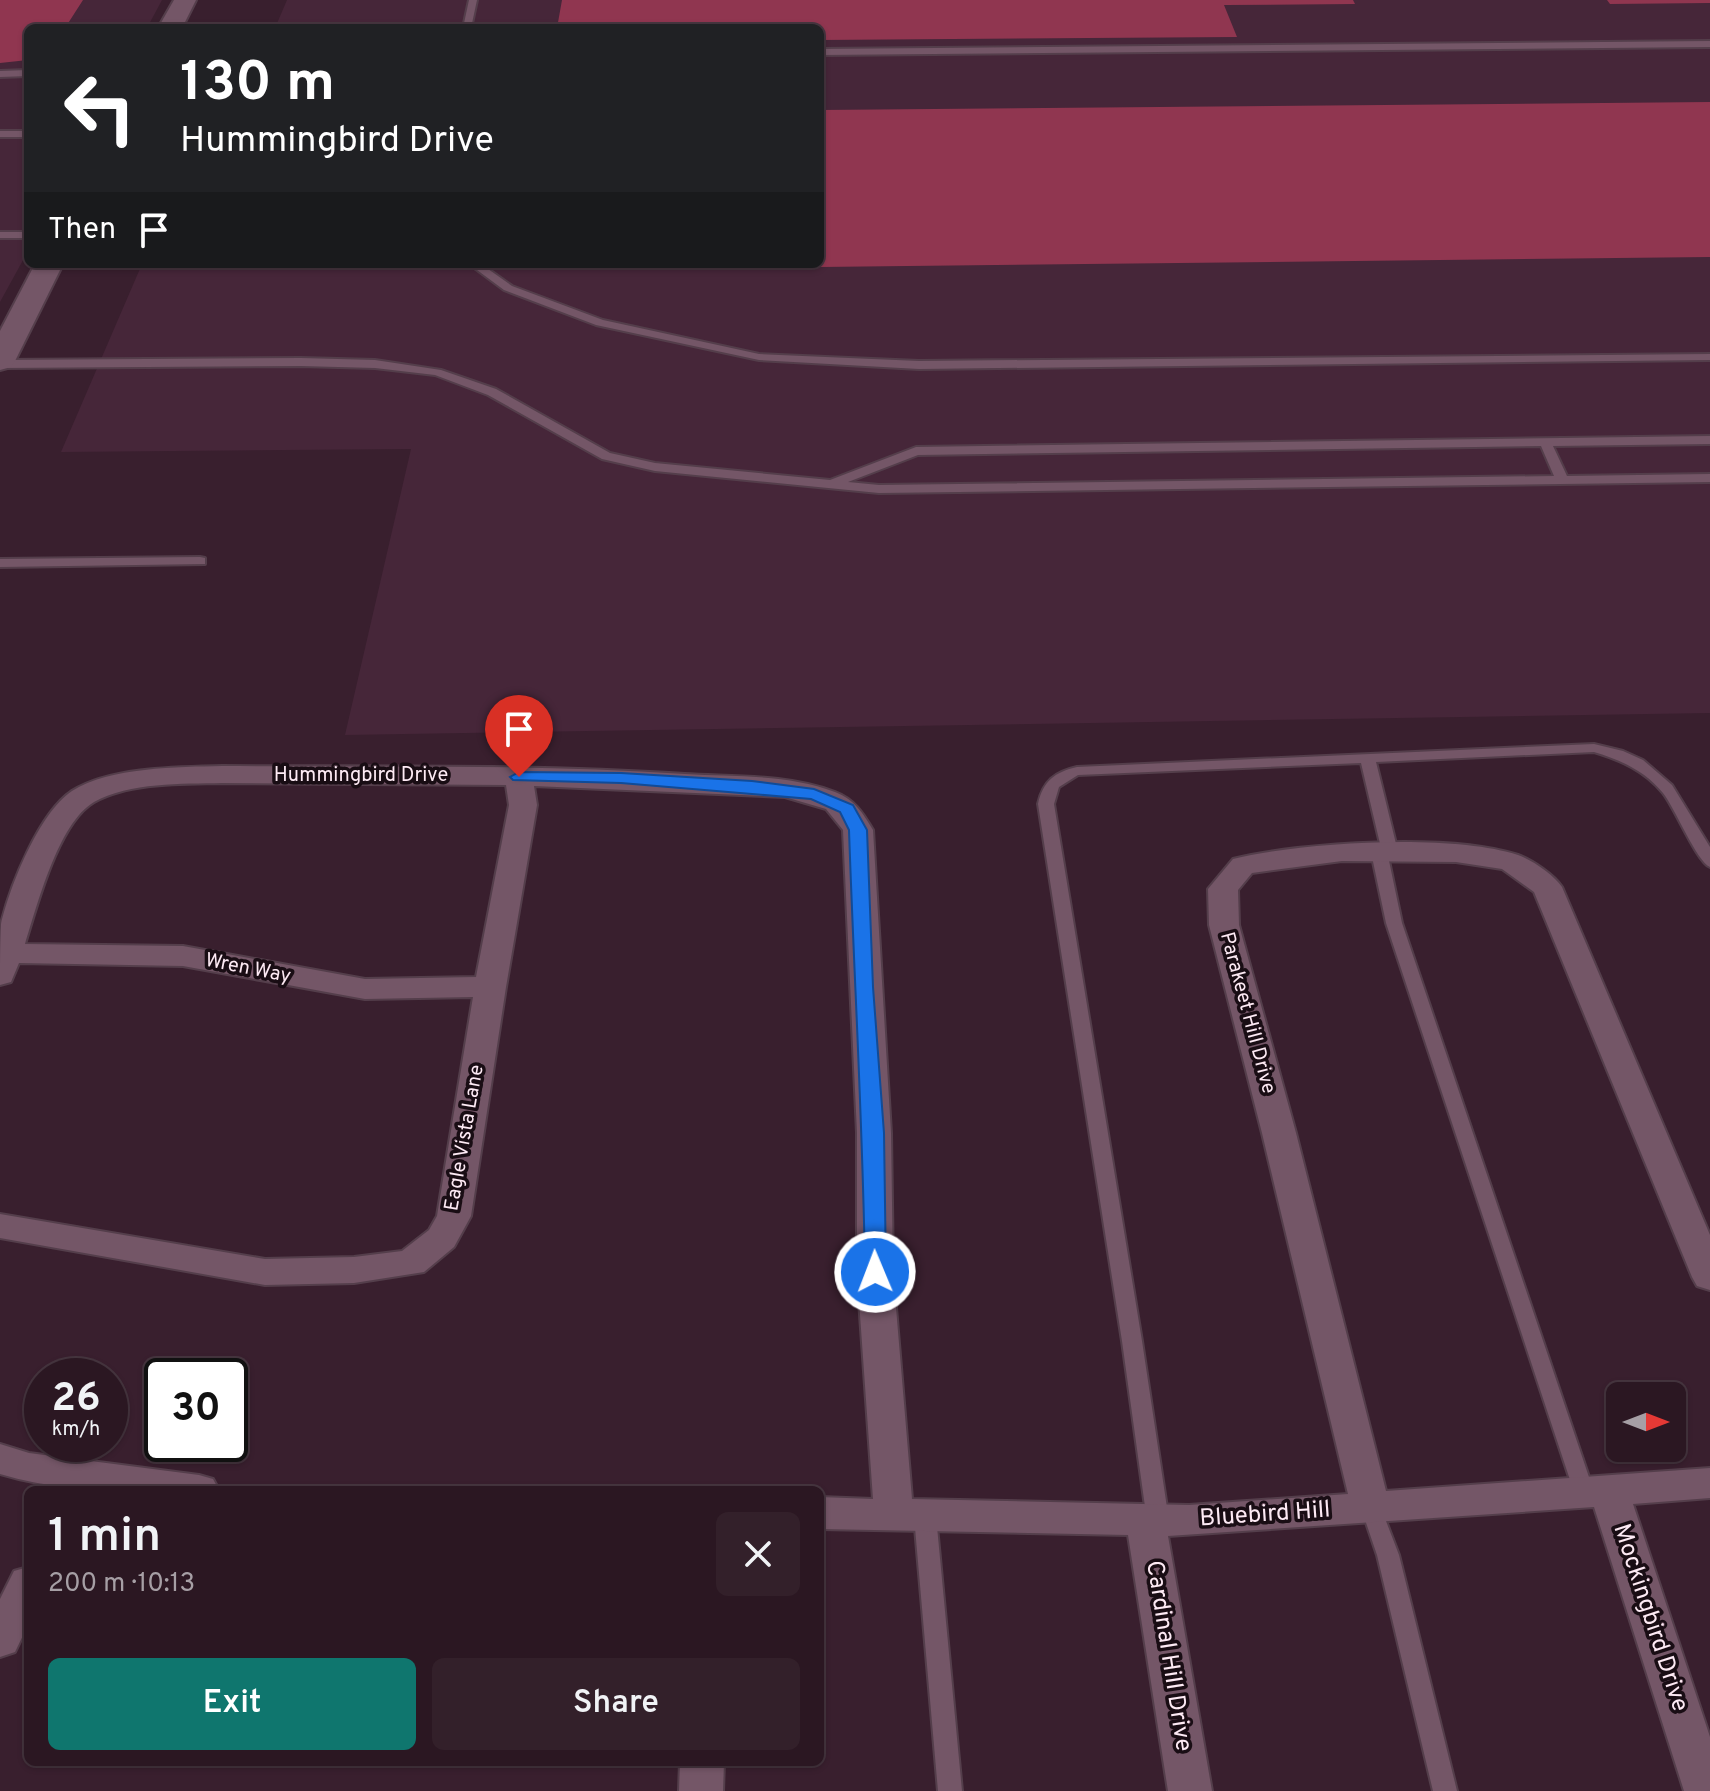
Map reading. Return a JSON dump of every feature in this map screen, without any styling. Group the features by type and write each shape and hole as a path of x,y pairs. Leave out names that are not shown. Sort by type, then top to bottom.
{"main road":[{"path":"172,24 185,0"},
{"path":"0,363 47,268"}],"street":[{"name":"Hummingbird Drive","path":"3,965 34,871 51,835 80,798 115,785 167,777 621,778 814,794 847,808 858,830 874,1133 875,1272 909,1515"},
{"name":"Eagle Vista Lane","path":"0,1226 265,1272 354,1270 411,1263 442,1238 454,1216 490,987 523,805 519,777"},
{"name":"Parakeet Hill Drive","path":"1371,1508 1279,1133 1224,925 1223,889 1243,865 1342,852 1456,853 1511,862 1547,887 1710,1277"},
{"name":"Wren Way","path":"3,965 112,953 183,956 365,989 490,987"},
{"path":"0,1459 50,1480 137,1486"},
{"name":"Bluebird Hill","path":"824,1513 1152,1521 1710,1483"},
{"name":"Mockingbird Drive","path":"1596,1492 1706,1791"},
{"name":"Cardinal Hill Drive","path":"1152,1521 1190,1791"},
{"path":"0,1641 24,1591"},
{"path":"0,1641 24,1633"},
{"path":"701,1791 702,1766"}],"lane":[{"path":"468,24 473,0"},
{"path":"824,52 1710,44"},
{"path":"0,74 24,73"},
{"path":"0,134 24,134"},
{"path":"0,235 24,235"},
{"path":"480,268 508,288 600,323 759,357 919,365 1710,357"},
{"path":"0,363 316,362 375,364 437,372 492,392 606,456 655,467 879,489 1710,478"},
{"path":"830,485 916,451 1710,440"},
{"path":"1545,442 1562,480"},
{"path":"0,563 200,561"},
{"path":"1152,1521 1123,1273 1072,989 1046,804 1048,787 1058,777 1077,771 1594,748 1634,759 1662,782 1681,806 1710,862"},
{"path":"1368,760 1394,923 1596,1492"},
{"path":"1371,1508 1388,1555 1445,1791"},
{"path":"909,1515 950,1791"}],"shaded area":[{"path":"0,0 162,0 149,24 24,24 24,258 0,302"},
{"path":"287,0 1710,0 1710,713 345,735 411,449 61,452 140,268 824,268 824,24 277,24"}],"building":[{"path":"0,0 83,0 68,24 24,24 24,60 0,63"},
{"path":"562,0 1353,0 1355,4 1224,5 1237,37 824,40 824,24 558,24"},
{"path":"1607,0 1710,0 1710,3 1610,4"},
{"path":"1710,102 1710,257 824,267 824,110"}],"route":[{"path":"519,777 621,778 752,787 814,794 847,808 858,830 874,1133 875,1272"}]}
